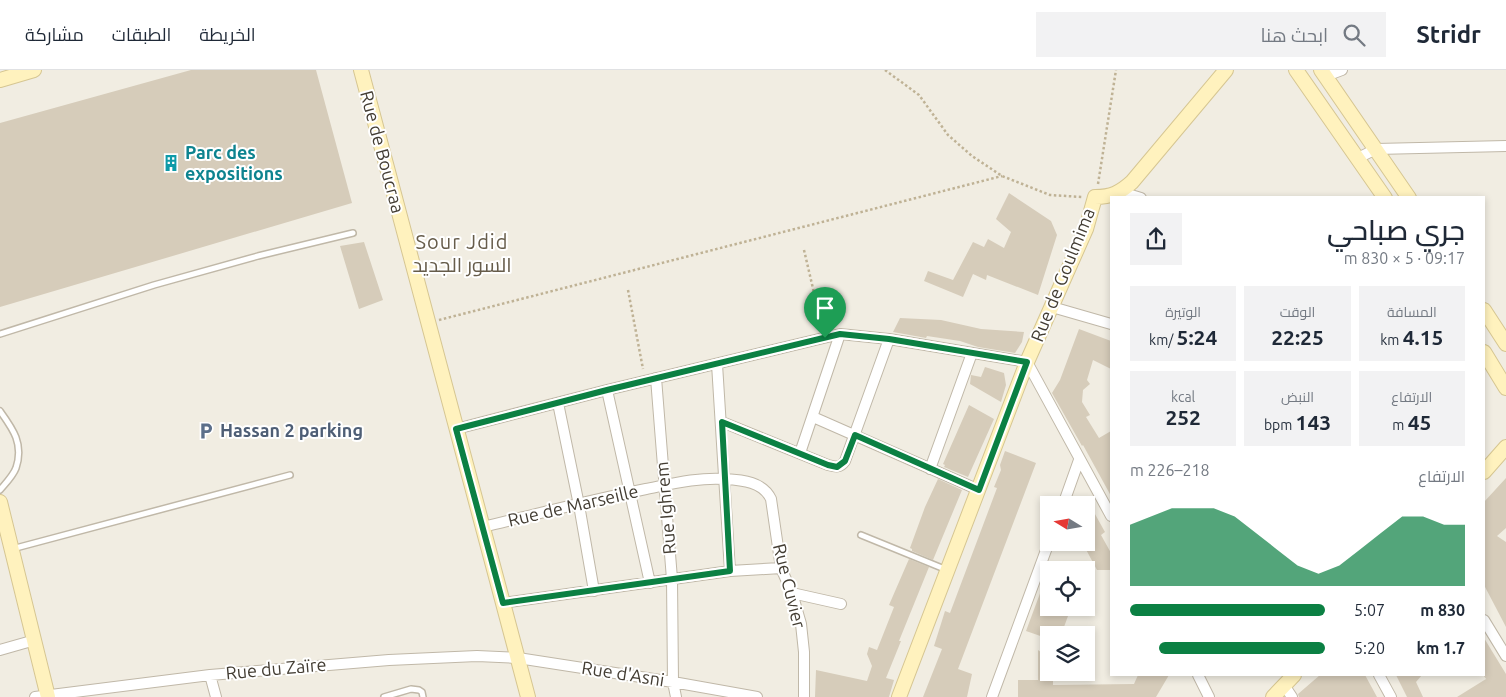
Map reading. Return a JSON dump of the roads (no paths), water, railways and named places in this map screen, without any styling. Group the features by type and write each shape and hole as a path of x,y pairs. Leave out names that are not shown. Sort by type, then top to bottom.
{"street":[{"path":"0,80 34,70"},
{"name":"Rue de Boucraa","path":"361,70 528,697"},
{"path":"1121,192 1132,182 1226,70"},
{"path":"1296,70 1384,196"},
{"path":"1342,70 1323,73 1408,196"},
{"path":"1358,158 1376,149 1506,146"},
{"path":"1121,192 1134,196"},
{"name":"Rue de Goulmima","path":"1111,196 1121,192"},
{"name":"Rue de Goulmima","path":"899,697 1027,362 1086,229 1095,197 1110,196"},
{"path":"1052,307 1110,324"},
{"path":"1485,312 1506,344"},
{"path":"456,429 651,379 840,334 889,339 1027,362 1110,514"},
{"path":"800,453 840,334"},
{"path":"722,422 837,467 845,461 889,339"},
{"path":"930,469 972,353"},
{"path":"1485,354 1506,388"},
{"path":"717,364 730,571"},
{"name":"Rue Ighrem","path":"651,379 672,579 673,682 676,697"},
{"path":"607,390 650,583"},
{"path":"558,403 579,504 594,591"},
{"path":"813,417 979,490"},
{"path":"1485,471 1506,447"},
{"path":"1066,496 1079,460"},
{"name":"Rue de Marseille","path":"483,527 630,492 691,481 724,479 754,483"},
{"name":"Rue Cuvier","path":"754,483 765,490 771,499 781,568 792,593 802,633 804,697"},
{"path":"0,502 35,640 43,696"},
{"path":"992,697 1046,551"},
{"path":"503,603 730,571 781,568"},
{"path":"792,593 841,604"},
{"path":"1485,622 1506,656"},
{"path":"0,650 35,640"},
{"name":"Rue du Zaïre","path":"43,696 210,675 389,660 477,656 518,658"},
{"name":"Rue d'Asni","path":"518,658 757,697"},
{"path":"210,675 216,697"},
{"path":"1198,676 1209,697"},
{"path":"1380,676 1391,697"},
{"path":"1273,697 1289,680"},
{"path":"1289,680 1292,697"}],"lane":[{"path":"0,334 154,285 258,256 353,233"},
{"path":"0,410 19,444 16,469 0,490"},
{"path":"12,549 290,475"},
{"path":"861,535 948,570"},
{"path":"384,697 415,689 422,692 423,697"}],"place":[{"name":"Parc des expositions","path":"171,163"},
{"name":"Hassan 2 parking","path":"206,431"}],"district":[{"name":"Sour Jdid السور الجديد","path":"462,254"}]}
